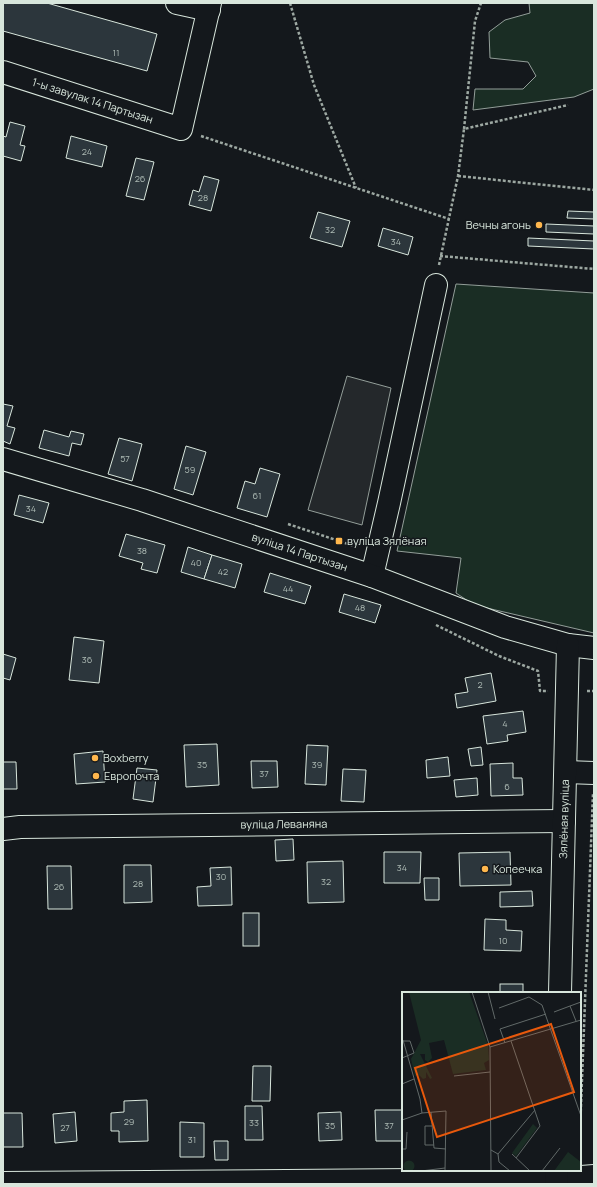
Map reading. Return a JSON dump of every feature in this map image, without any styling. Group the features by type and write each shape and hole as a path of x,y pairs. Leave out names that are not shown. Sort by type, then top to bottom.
{"street":[{"path":"177,3 210,7 181,129"},
{"name":"1-ы завулак 14 Партызан","path":"3,72 181,129"},
{"path":"372,576 390,503 436,285"},
{"name":"вуліца 14 Партызан","path":"3,459 142,500 372,576 505,627 568,645 594,648"},
{"name":"Зялёная вуліца","path":"560,992 568,645"},
{"path":"566,772 594,773"},
{"name":"вуліца Леваняна","path":"3,829 26,827 564,821"},
{"path":"3,1183 556,1178 594,1176"}],"path":[{"path":"290,3 314,85 356,188"},
{"path":"436,285 440,256 458,176 475,21 481,3"},
{"path":"464,129 568,105"},
{"path":"181,129 449,219"},
{"path":"458,176 594,190"},
{"path":"440,256 594,269"},
{"path":"430,622 499,656 538,671 540,691 594,691"},
{"path":"581,1107 594,786"}],"green space":[{"path":"529,3 594,3 594,89 574,97 473,110 475,89 523,89 536,76 528,62 490,58 489,32 505,20 530,13"},
{"path":"456,284 594,293 594,633 474,605 456,593 461,558 397,551"}],"shaded area":[{"path":"347,376 391,388 362,525 308,510"}],"building":[{"path":"3,3 47,3 157,34 147,71 3,31"},
{"path":"10,122 25,126 20,145 25,146 21,161 3,156 3,136 6,137"},
{"path":"71,136 107,146 102,167 66,158"},
{"path":"136,158 154,162 144,200 126,196"},
{"path":"204,176 219,180 211,211 189,205 193,190 199,192"},
{"path":"568,211 594,212 594,219 567,218"},
{"path":"318,212 350,221 342,247 310,238"},
{"path":"546,224 594,226 594,234 546,232"},
{"path":"383,228 413,237 408,255 378,246"},
{"path":"528,238 594,241 594,249 528,246"},
{"path":"3,404 13,406 7,426 15,428 10,444 3,441"},
{"path":"44,430 69,437 71,431 84,434 81,445 72,443 69,456 39,448"},
{"path":"119,438 142,444 132,481 108,474"},
{"path":"186,446 206,452 193,495 174,489"},
{"path":"260,468 280,474 267,517 237,508 245,481 255,484"},
{"path":"19,495 49,503 43,523 14,515"},
{"path":"126,534 165,545 157,573 141,569 143,563 119,556"},
{"path":"188,547 212,555 204,579 181,572"},
{"path":"212,555 242,564 235,588 204,579"},
{"path":"270,573 311,586 305,604 264,592"},
{"path":"344,594 381,605 375,623 339,612"},
{"path":"74,637 104,641 99,683 69,680"},
{"path":"3,654 16,658 10,680 3,678"},
{"path":"491,673 496,701 457,708 455,694 468,692 465,678"},
{"path":"523,711 526,732 507,735 508,741 487,744 483,716"},
{"path":"217,744 219,785 186,787 184,745"},
{"path":"307,745 328,746 326,785 305,784"},
{"path":"481,747 483,765 471,766 468,749"},
{"path":"103,751 105,782 76,784 74,754"},
{"path":"448,757 450,776 427,778 426,760"},
{"path":"251,761 277,761 278,787 252,788"},
{"path":"3,762 16,762 17,789 3,789"},
{"path":"513,763 513,778 522,778 523,795 491,796 490,764"},
{"path":"137,768 157,770 153,802 133,799"},
{"path":"343,769 366,770 364,802 341,801"},
{"path":"477,778 478,795 456,797 454,780"},
{"path":"293,839 294,860 276,861 275,840"},
{"path":"384,852 421,852 420,883 384,883"},
{"name":"Копеечка","path":"510,852 511,885 460,886 459,853"},
{"path":"343,861 344,902 308,903 307,862"},
{"path":"124,865 151,865 152,902 124,903"},
{"path":"47,866 71,866 72,909 48,909"},
{"path":"231,867 232,905 198,906 197,887 211,886 210,868"},
{"path":"424,878 439,878 439,900 425,900"},
{"path":"532,891 533,906 500,907 500,892"},
{"path":"243,913 259,913 259,946 243,946"},
{"path":"485,919 506,920 506,930 522,931 521,951 484,950"},
{"path":"500,984 523,984 523,992 500,992"},
{"path":"253,1066 271,1066 270,1101 252,1101"},
{"path":"147,1100 148,1141 119,1142 119,1131 111,1131 111,1113 124,1112 124,1101"},
{"path":"245,1106 262,1106 263,1140 245,1140"},
{"path":"375,1110 402,1110 402,1141 376,1141"},
{"path":"75,1112 77,1141 55,1143 53,1114"},
{"path":"341,1112 342,1140 319,1141 318,1113"},
{"path":"3,1113 22,1113 23,1147 3,1147"},
{"path":"180,1122 204,1123 204,1157 180,1157"},
{"path":"214,1141 228,1141 228,1160 215,1160"}],"place":[{"name":"Вечны агонь","path":"539,225"},
{"name":"вуліца Зялёная","path":"339,541"},
{"name":"Boxberry","path":"95,758"},
{"name":"Европочта","path":"96,776"},
{"name":"Копеечка","path":"485,869"}]}
